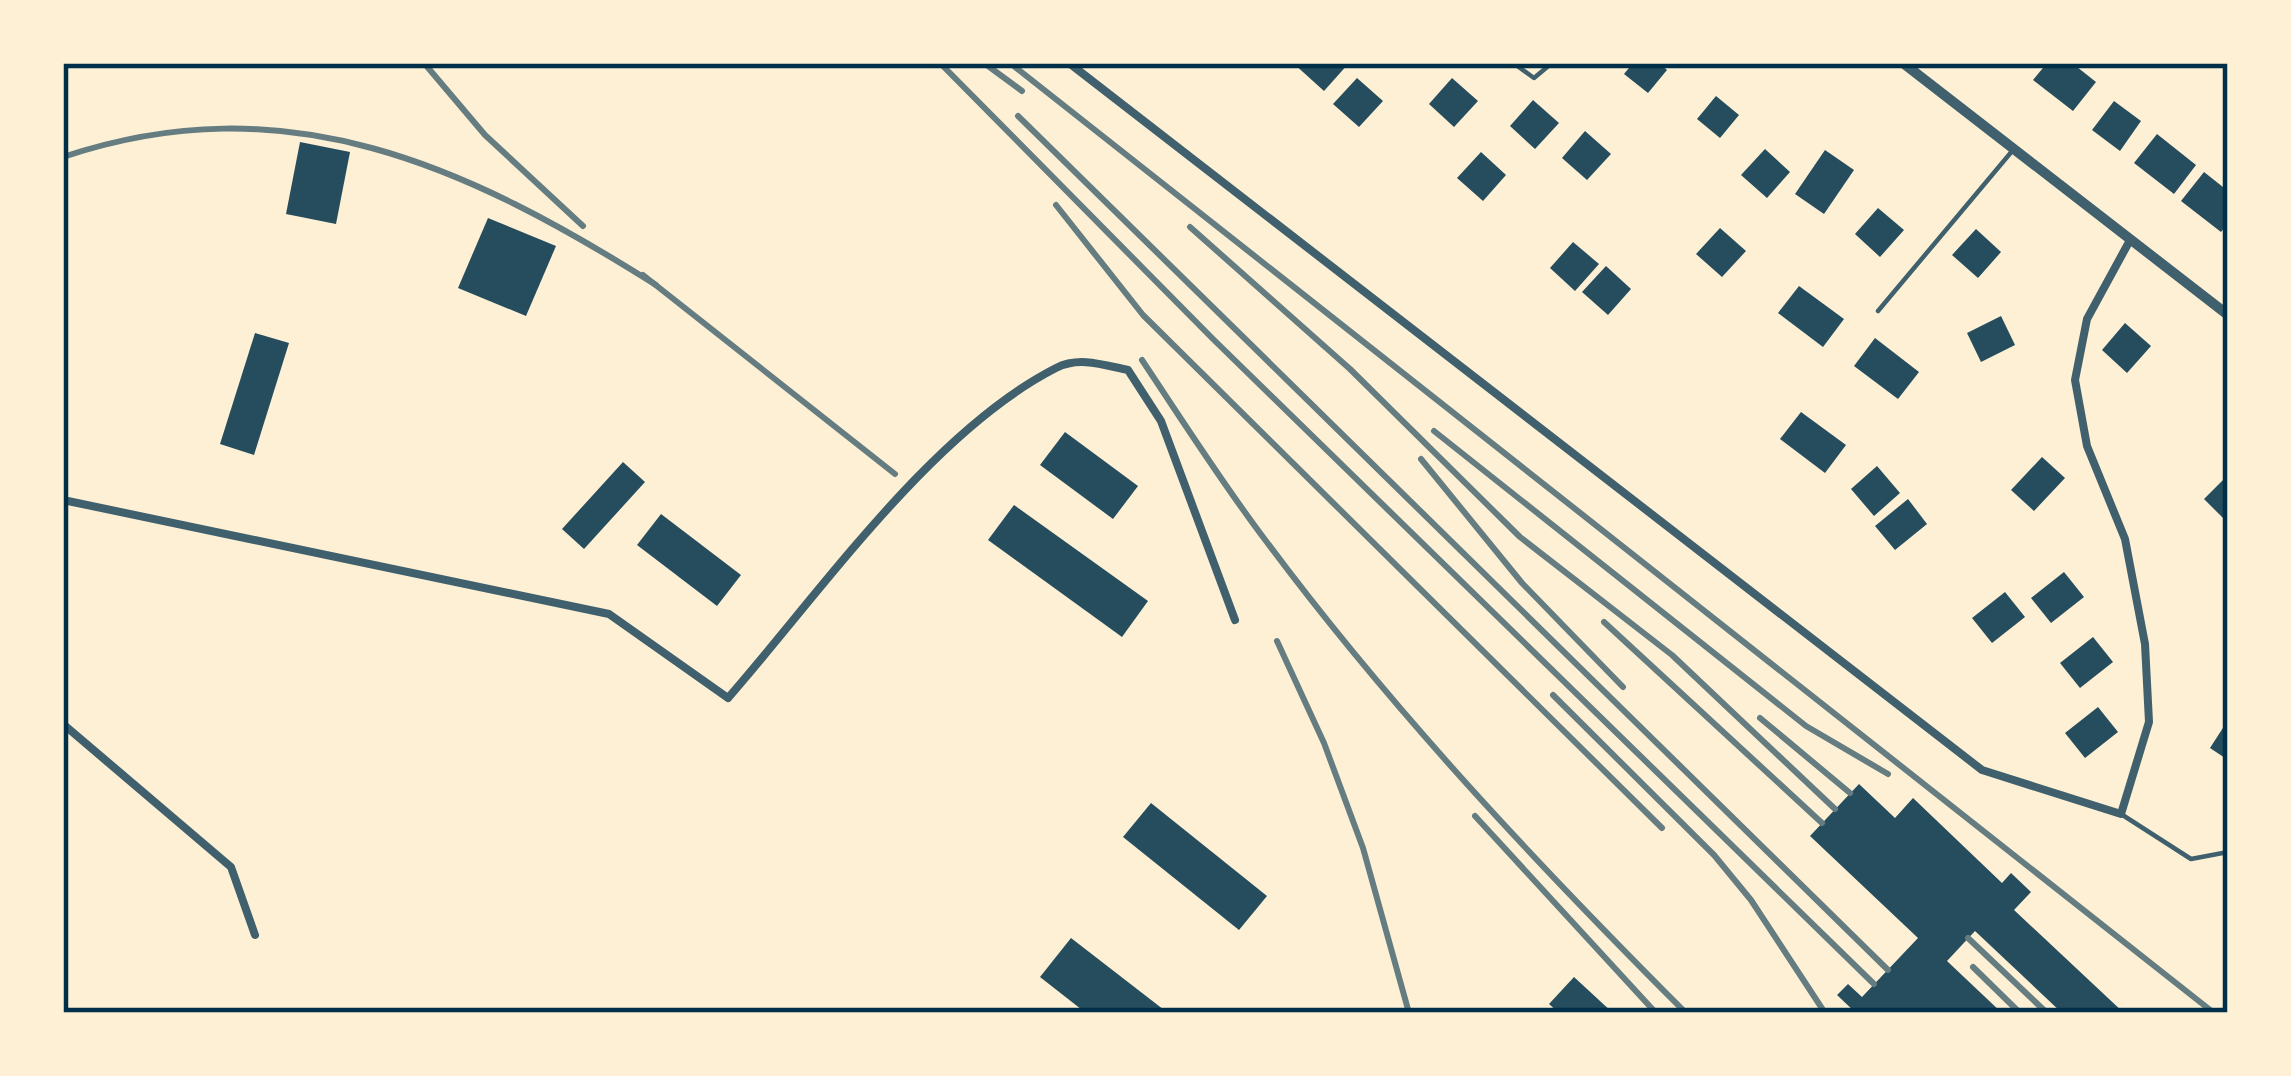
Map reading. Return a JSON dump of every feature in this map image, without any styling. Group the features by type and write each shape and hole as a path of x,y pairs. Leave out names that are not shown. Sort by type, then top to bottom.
{"street":[{"path":"1069,63 1982,770 2121,814 2149,722 2145,644 2125,539 2087,446 2075,380 2087,319 2128,242"},
{"path":"1903,63 2228,315"},
{"path":"63,500 609,614 728,698 947,446 1058,366 1084,361 1127,370 1161,421 1235,620"},
{"path":"63,724 231,867 255,935"}],"lane":[{"path":"1513,63 1534,78 1552,63"},
{"path":"1878,311 2013,150"},
{"path":"2121,814 2191,859 2228,852"}],"building":[{"path":"1293,63 1349,63 1324,91"},
{"path":"1633,63 1659,63 1667,70 1648,93 1624,74"},
{"path":"2047,63 2072,63 2096,82 2073,111 2033,80"},
{"path":"1357,78 1383,101 1359,127 1333,104"},
{"path":"1452,78 1478,101 1454,127 1429,104"},
{"path":"1716,96 1739,115 1720,138 1697,119"},
{"path":"1533,100 1559,123 1535,149 1510,126"},
{"path":"2114,101 2141,121 2120,151 2092,130"},
{"path":"1585,131 1611,154 1587,180 1562,158"},
{"path":"2157,134 2196,165 2174,194 2134,163"},
{"path":"300,142 350,152 336,224 286,214"},
{"path":"1765,149 1790,172 1767,198 1741,175"},
{"path":"1825,150 1854,170 1824,214 1795,194"},
{"path":"1481,152 1506,175 1483,201 1457,178"},
{"path":"2204,172 2228,191 2228,223 2221,232 2181,201"},
{"path":"1878,208 1904,230 1880,257 1855,234"},
{"path":"488,218 556,246 526,316 458,288"},
{"path":"1720,228 1746,251 1722,277 1696,254"},
{"path":"1976,229 2001,252 1978,278 1952,255"},
{"path":"1573,242 1599,264 1575,291 1550,268"},
{"path":"1606,266 1631,289 1608,315 1582,292"},
{"path":"1799,286 1844,319 1823,347 1778,313"},
{"path":"2001,316 2015,345 1981,362 1967,333"},
{"path":"2125,323 2151,346 2127,373 2102,350"},
{"path":"255,333 289,343 254,455 220,444"},
{"path":"1875,338 1919,372 1898,399 1854,366"},
{"path":"1801,412 1846,445 1825,473 1780,439"},
{"path":"1065,432 1138,486 1113,519 1040,465"},
{"path":"2042,457 2065,478 2034,511 2011,490"},
{"path":"623,462 645,482 584,549 562,529"},
{"path":"1877,466 1900,493 1874,516 1851,489"},
{"path":"2228,475 2228,523 2204,499"},
{"path":"1908,499 1927,524 1895,550 1875,526"},
{"path":"1014,505 1148,601 1122,637 988,540"},
{"path":"661,514 741,575 717,606 637,545"},
{"path":"2064,572 2084,597 2051,623 2031,598"},
{"path":"2005,592 2025,617 1992,643 1972,618"},
{"path":"2093,637 2113,662 2080,688 2060,663"},
{"path":"2098,707 2118,732 2085,758 2065,733"},
{"path":"2228,720 2228,760 2210,748"},
{"path":"1859,784 1895,818 1913,798 2002,883 2011,873 2031,892 2014,910 2124,1013 2062,1013 1975,931 1947,961 2002,1013 1856,1013 1837,995 1848,984 1862,997 1918,938 1810,836"},
{"path":"1151,803 1267,896 1239,930 1123,837"},
{"path":"1071,938 1168,1013 1086,1013 1040,977"},
{"path":"1574,977 1613,1013 1559,1013 1549,1004"}],"railway":[{"path":"424,63 485,135 583,226"},
{"path":"940,63 1213,339 1874,984"},
{"path":"984,63 1022,91"},
{"path":"1010,63 2214,1013"},
{"path":"1018,116 1888,970"},
{"path":"63,157 145,136 224,129 299,133 373,148 444,172 515,204 656,285"},
{"path":"1056,205 1143,315 1662,828"},
{"path":"1190,227 1350,369 1520,537 1672,655 1835,809"},
{"path":"643,275 895,474"},
{"path":"1142,360 1250,519 1364,665 1521,843 1686,1013"},
{"path":"1434,431 1806,726 1888,774"},
{"path":"1421,459 1522,583 1623,687"},
{"path":"1604,622 1822,823"},
{"path":"1277,641 1324,743 1363,848 1409,1013"},
{"path":"1553,695 1714,855 1751,900 1825,1013"},
{"path":"1760,718 1850,793"},
{"path":"1475,816 1656,1013"},
{"path":"1968,938 2047,1013"},
{"path":"1973,967 2020,1013"}]}
